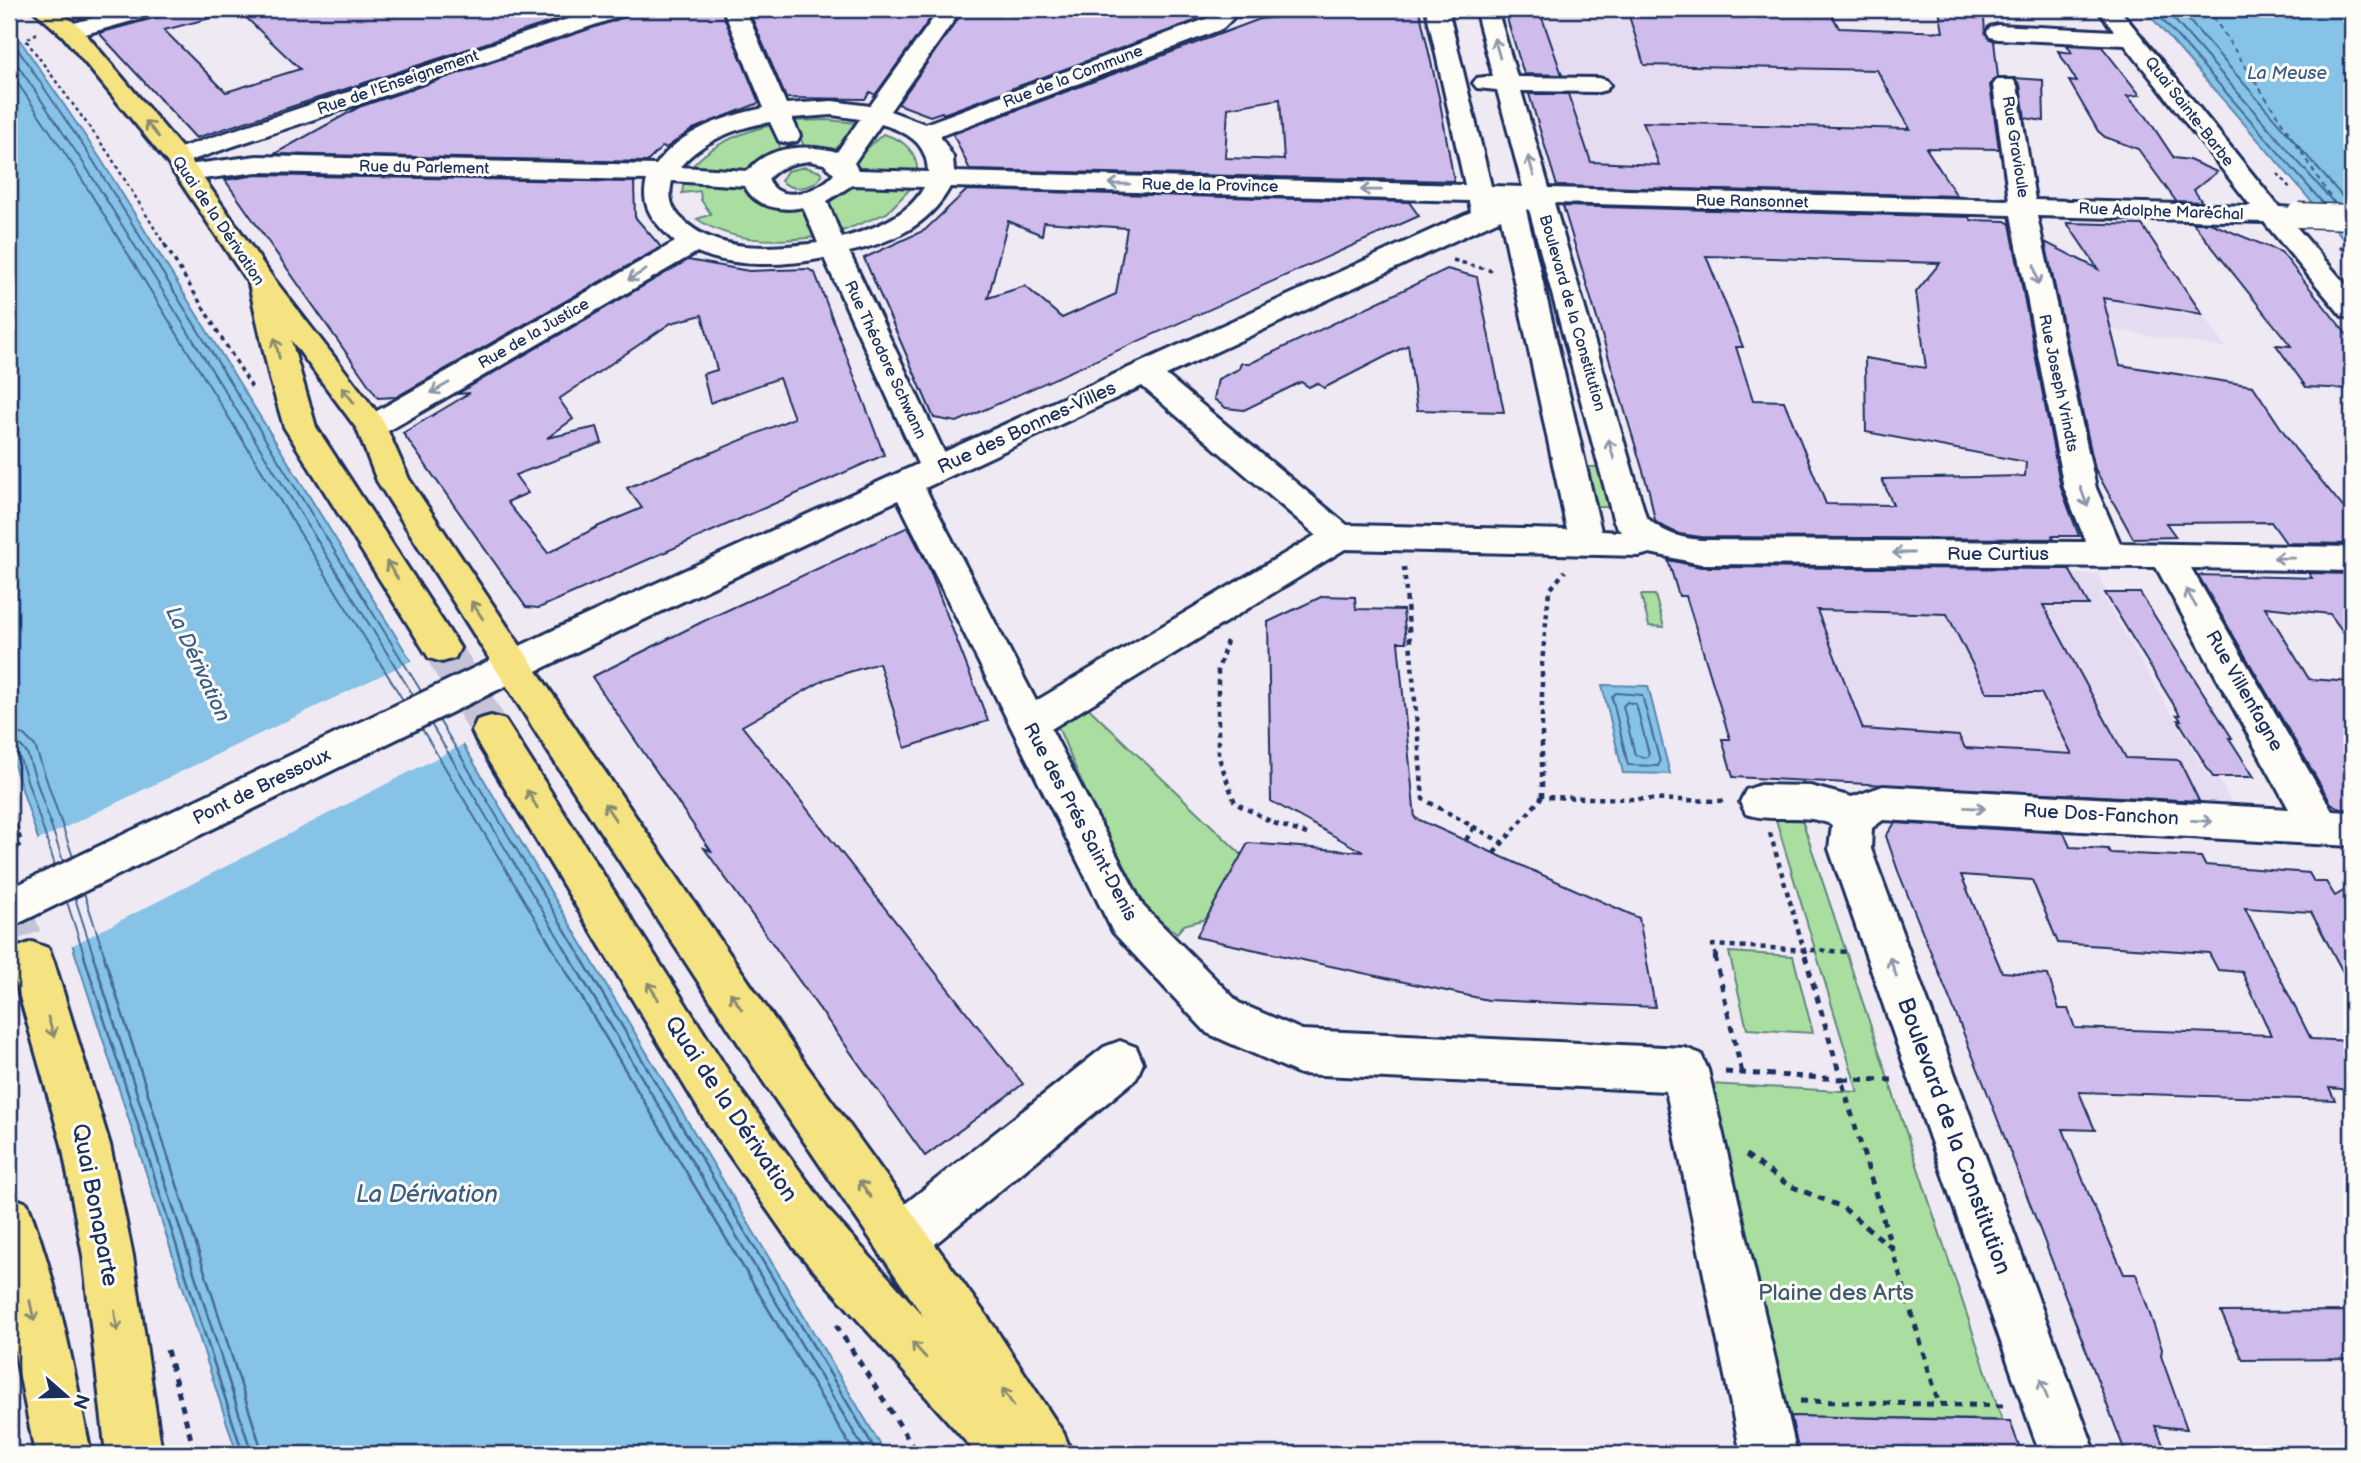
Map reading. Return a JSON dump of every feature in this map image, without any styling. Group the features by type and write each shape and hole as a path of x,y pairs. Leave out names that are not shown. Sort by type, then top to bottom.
{"main road":[{"name":"Quai de la Dérivation","path":"56,17 181,165 263,284 285,379 300,427 442,648"},
{"path":"263,284 372,427 393,481 532,657 565,745 785,1074 974,1344 1044,1454"},
{"name":"Quai de la Dérivation","path":"491,731 724,1107 812,1230 945,1380 1015,1454"},
{"name":"Quai Bonaparte","path":"32,962 86,1145 108,1256 134,1454"},
{"path":"9,1222 29,1293 63,1454"}],"street":[{"path":"56,17 149,9"},
{"name":"Rue de l'Enseignement","path":"181,165 620,9"},
{"path":"734,9 795,155 769,164 755,179 756,186 762,194 788,201 813,199 834,191 843,170 876,114 951,9"},
{"path":"1437,9 1482,205"},
{"name":"Boulevard de la Constitution","path":"1486,9 1632,522 1646,537"},
{"name":"Quai Sainte-Barbe","path":"2108,9 2271,214 2352,310"},
{"name":"Rue de la Commune","path":"922,134 1201,29 1236,11"},
{"path":"2061,18 2075,36 2132,39"},
{"name":"Rue Gravioule","path":"2024,208 1994,25 2075,36"},
{"path":"1455,83 1598,85"},
{"path":"832,108 876,114 904,122 936,148 941,158 940,180 926,203 907,221 864,241 834,248 766,255 722,250 696,241 674,228 659,208 657,185 663,173 682,152 712,133 749,119 779,112 832,108"},
{"name":"Rue de la Province","path":"795,155 824,156 843,170 940,180 1439,192 1482,205"},
{"name":"Rue du Parlement","path":"181,165 257,164 663,173 755,179"},
{"name":"Rue Ransonnet","path":"1482,205 1539,197 2024,208"},
{"name":"Rue des Bonnes-Villes","path":"532,657 1145,373 1482,205 1512,206 1539,197"},
{"name":"Rue Théodore Schwann","path":"813,199 922,478"},
{"name":"Boulevard de la Constitution","path":"1512,206 1587,543"},
{"name":"Rue Adolphe Maréchal","path":"2024,208 2352,217"},
{"name":"Rue Joseph Vrindts","path":"2024,208 2080,488 2108,554"},
{"name":"Rue de la Justice","path":"372,427 696,241"},
{"path":"1145,373 1339,537"},
{"name":"Rue des Prés Saint-Denis","path":"922,478 1028,724 1128,919 1223,1018 1300,1052 1685,1070"},
{"path":"1028,724 1339,537 1639,544 1646,537"},
{"name":"Rue Curtius","path":"1646,537 1676,550 1701,552 2108,554 2352,559"},
{"name":"Rue Villenfagne","path":"2167,555 2337,829"},
{"name":"Pont de Bressoux","path":"9,909 532,657"},
{"path":"1760,802 1811,803 1842,808 1854,818"},
{"name":"Rue Dos-Fanchon","path":"1854,818 1870,806 1883,803 2337,829"},
{"name":"Boulevard de la Constitution","path":"1854,818 1849,832 1850,849 2068,1454"},
{"path":"900,1240 1121,1063"},
{"path":"1685,1070 1769,1454"}],"path":[{"path":"56,17 26,40 108,154 255,393"},
{"path":"2339,245 2352,260"},
{"path":"1449,258 1492,271 1495,285"},
{"path":"1401,538 1410,611 1423,799 1503,843"},
{"path":"1494,853 1542,797 1542,664 1549,591 1587,543"},
{"path":"1239,596 1219,670 1218,755 1235,803 1274,823 1307,834"},
{"path":"1542,797 1760,802 1940,1404"},
{"path":"9,806 21,842 9,862"},
{"path":"1466,840 1474,827"},
{"path":"1742,1073 1713,945 1805,950"},
{"path":"1685,1070 1934,1082"},
{"path":"1738,1147 1788,1185 1842,1207 1892,1247"},
{"path":"1757,1401 2051,1408"}],"shaded area":[{"path":"1504,9 1807,9 1829,54 1907,55 1954,130 2001,131 2003,149 1926,148 1915,129 1685,123 1710,187 1556,183"},
{"path":"2053,274 2189,295 2226,348 2064,322"},
{"path":"1670,566 2097,574 2108,593 2101,593 2208,776 2217,777 2232,803 1733,777 1722,739 1729,738 1686,597 1679,596"}],"green space":[{"path":"794,121 858,123 837,152 805,149"},
{"path":"772,125 782,152 760,161 748,172 690,169 698,160 727,140"},
{"path":"883,134 897,139 908,148 915,159 917,174 858,172 853,161"},
{"path":"805,167 821,172 822,176 813,184 802,188 791,187 781,181 787,171"},
{"path":"684,181 743,184 746,192 759,203 777,207 803,207 816,237 770,240 725,233 697,219 711,214 701,200 700,191 682,193"},
{"path":"855,184 913,186 887,213 840,232 827,202"},
{"path":"1587,467 1599,467 1609,507 1597,507"},
{"path":"1641,595 1655,595 1664,627 1649,626"},
{"path":"1077,697 1242,855 1206,919 1184,925 1177,933 1134,904 1058,727 1060,715"},
{"name":"Plaine des Arts","path":"1774,813 1800,814 2002,1420 1790,1416 1710,1084 1858,1092"},
{"path":"1729,952 1793,956 1813,1033 1747,1029"}],"water":[{"name":"La Meuse","path":"2142,9 2352,9 2352,248 2152,18"},
{"name":"La Dérivation","path":"9,24 100,158 465,748 886,1454 237,1454 9,749"},
{"path":"1602,685 1648,686 1670,774 1623,773"}],"pier":[{"path":"413,660 466,743 71,946 37,841"}],"building":[{"path":"163,9 210,9 211,18 164,30 226,92 300,69 237,9 590,9 196,138 99,33 158,17"},
{"path":"633,9 721,9 759,103 693,129 666,148 662,147 647,162 274,154 359,107 628,16"},
{"path":"748,9 937,9 875,95 870,92 865,99 786,98"},
{"path":"965,9 1102,9 1194,15 1197,20 943,114 942,112 930,116 898,104"},
{"path":"1361,9 1419,9 1454,181 970,170 953,134 1260,19","holes":["1280,99 1284,160 1225,158 1228,108"]},
{"path":"1504,9 1539,9 1562,75 1524,74"},
{"path":"1627,9 1829,9 1839,28 1943,32 1939,9 1968,9 1969,15 1984,18 1985,33 1994,41 1998,77 2007,77 1995,78 1990,85 1999,149 1926,148 1957,196 1557,186 1529,94 1568,94 1591,162 1659,165 1643,122 1910,129 1877,70 1644,65"},
{"path":"2067,45 2102,47 2140,95 2127,96 2146,116 2174,158 2189,160 2217,172 2194,190 2202,202 2176,201 2138,149 2105,137 2098,131 2069,81 2077,82 2058,51 2072,53"},
{"path":"2014,78 2043,80 2044,121 2025,118 2020,85"},
{"path":"257,175 634,182 635,217 661,247 396,397 378,398 225,180"},
{"path":"967,190 1409,202 1419,216 957,422 934,418 864,258 925,230","holes":["1008,221 1042,235 1044,222 1127,228 1116,294 1062,318 1025,286 988,298"]},
{"path":"1563,206 1969,217 1971,220 2005,221 2010,224 2061,488 2079,536 2052,536 2053,539 1701,537 1679,534 1655,521 1649,491","holes":["1706,256 1940,263 1916,292 1926,368 1865,358 1866,432 2026,462 2025,476 1882,479 1893,505 1826,504 1784,401 1753,400 1736,347 1743,347"]},
{"path":"2067,223 2142,225 2202,314 2103,298 2120,365 2253,386 2295,449 2352,518 2352,544 2286,543 2271,522 2166,523 2176,537 2133,538 2095,469 2045,242 2098,269"},
{"path":"2193,223 2210,223 2281,252 2352,341 2352,389 2306,387 2276,345 2291,346"},
{"path":"688,260 749,271 808,269 815,273 884,455 539,608 526,607 403,433 470,393 457,394","holes":["702,315 717,370 703,374 710,403 779,378 794,418 627,488 642,508 599,526 548,553 507,502 528,493 515,475 602,443 597,427 547,438 573,419 559,399 671,323"]},
{"path":"1447,269 1477,277 1504,412 1417,410 1408,345 1324,388 1317,383 1309,387 1301,382 1244,410 1226,408 1214,399 1218,379 1239,369 1241,363 1251,363"},
{"path":"908,527 928,566 988,721 905,748 879,663 826,679 742,726 1023,1084 925,1156 704,848 711,851 592,677 706,620"},
{"path":"1668,560 1701,567 2069,569 2089,605 2043,605 2126,758 2179,760 2199,801 1733,777 1722,739 1730,739 1686,596 1679,596","holes":["1817,610 1947,614 1987,693 2041,693 2072,754 1965,748 1959,736 1863,729"]},
{"path":"2308,573 2352,574 2352,644 2330,614 2265,607 2309,679 2352,682 2352,809 2340,809 2331,803 2198,575 2312,578"},
{"path":"2105,593 2140,593 2254,777 2213,777 2178,720 2181,720 2177,715 2180,715"},
{"path":"1323,596 1355,597 1356,609 1403,610 1406,642 1398,642 1415,818 1639,918 1655,1007 1488,1000 1196,937 1248,843 1363,852 1271,801 1268,622"},
{"path":"1895,823 2064,833 2070,847 2108,849 2110,853 2201,857 2205,865 2309,873 2314,882 2326,882 2335,896 2352,886 2352,989 2311,912 2245,908 2311,1039 2352,1041 2352,1090 2329,1088 2335,1100 2079,1092 2095,1130 2063,1129 2124,1274 2136,1274 2162,1349 2161,1356 2187,1429 2155,1426 2167,1454 2126,1454 1886,836","holes":["1961,875 2032,880 2058,943 2209,953 2218,970 2242,972 2271,1035 2075,1028 2068,1009 2059,1009 2048,975 2002,972"]},
{"path":"2352,1311 2352,1359 2243,1360 2221,1312"},
{"path":"1791,1416 2010,1421 2022,1454 1799,1454"}],"ferry route":[{"path":"2208,9 2335,204"}],"tunnel":[{"path":"442,648 491,731"},
{"path":"9,902 30,957"},
{"path":"30,956 32,962"}]}
